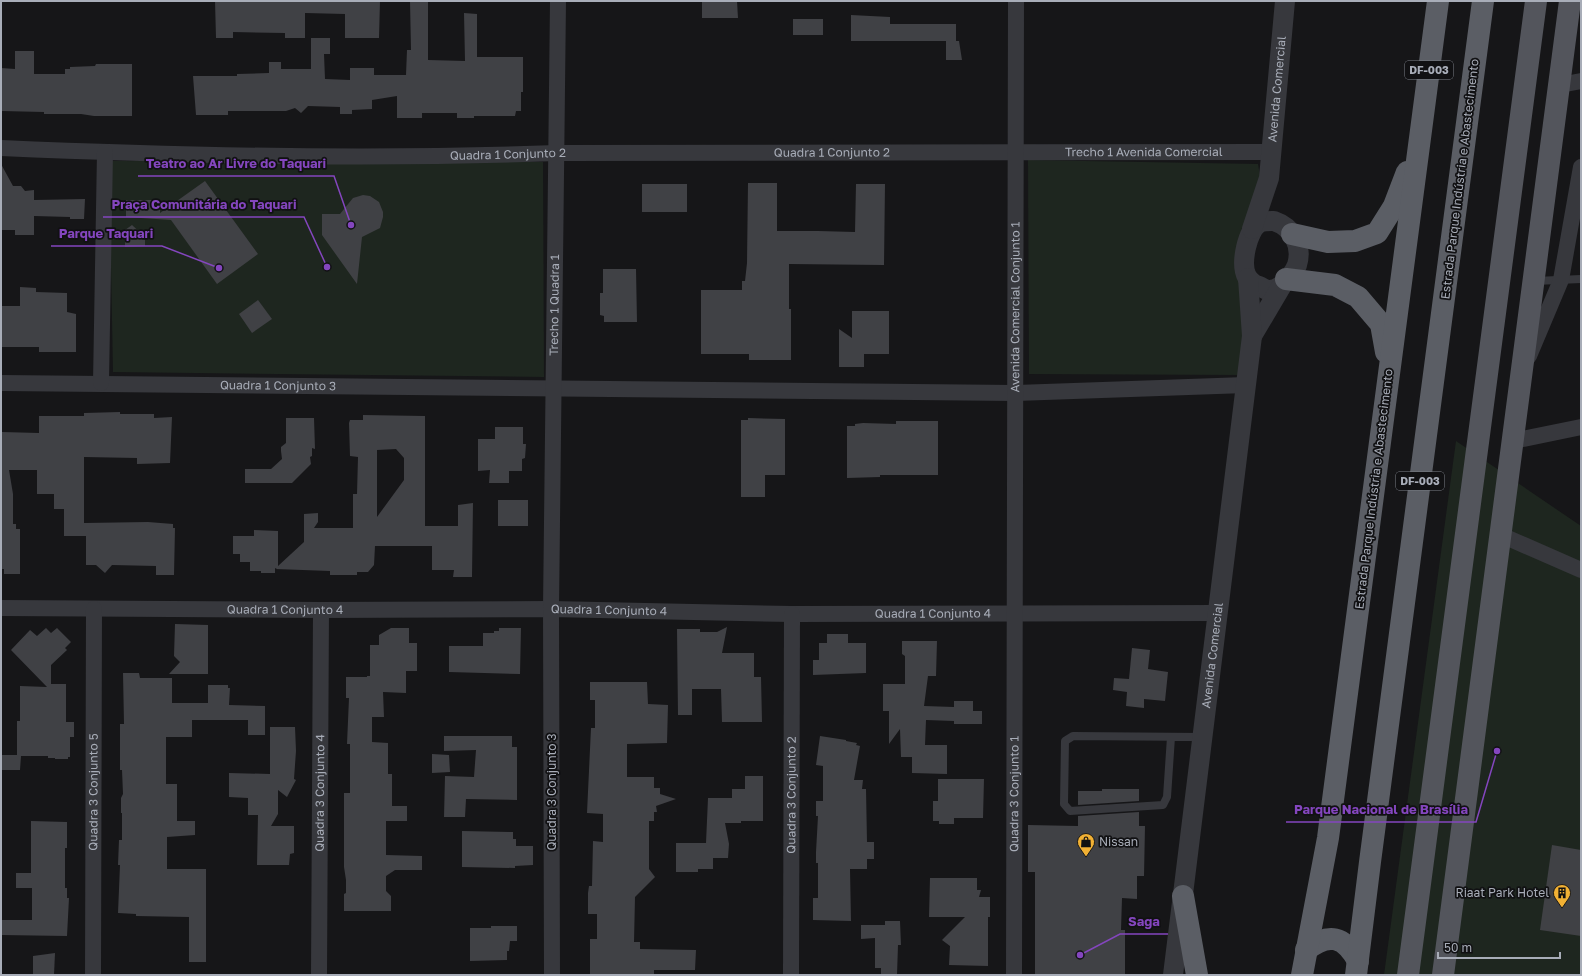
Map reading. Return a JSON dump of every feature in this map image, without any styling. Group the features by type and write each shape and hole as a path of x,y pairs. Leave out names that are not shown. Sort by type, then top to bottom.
{"highway":[{"name":"Estrada Parque Indústria e Abastecimento","path":"1302,975 1328,838 1438,1"},
{"name":"Estrada Parque Indústria e Abastecimento","path":"1357,968 1483,1"},
{"path":"1288,229 1328,242 1355,241 1377,233 1394,206 1420,139"},
{"path":"1284,283 1335,285 1358,297 1381,324 1389,370"},
{"path":"1183,896 1197,975"},
{"path":"1306,950 1316,942 1326,938 1337,939 1346,944 1357,968"}],"main road":[{"path":"1408,975 1536,1"},
{"path":"1443,975 1570,1"}],"street":[{"name":"Trecho 1 Quadra 1","path":"551,609 558,1"},
{"name":"Avenida Comercial Conjunto 1","path":"1015,614 1016,1"},
{"name":"Avenida Comercial","path":"1252,229 1269,178 1286,1"},
{"path":"1560,85 1581,81"},
{"name":"Quadra 1 Conjunto 2","path":"1,148 163,155 469,156 557,153 1016,153"},
{"path":"101,383 105,152"},
{"name":"Trecho 1 Avenida Comercial","path":"1016,153 1272,152"},
{"path":"1522,373 1561,280 1581,166"},
{"name":"Avenida Comercial","path":"1269,178 1275,202 1288,229"},
{"path":"1274,221 1288,229 1297,241 1297,265 1284,283 1268,290 1255,285 1248,278 1245,270 1245,253 1252,229 1260,222 1274,221"},
{"name":"Avenida Comercial","path":"1173,975 1252,336 1248,278"},
{"name":"Avenida Comercial","path":"1252,336 1284,283"},
{"name":"Quadra 1 Conjunto 3","path":"1,383 1015,392 1246,385"},
{"path":"1513,442 1581,427"},
{"path":"1500,535 1581,570"},
{"name":"Quadra 1 Conjunto 4","path":"1,608 321,610 551,609 792,614 1218,613"},
{"name":"Quadra 3 Conjunto 5","path":"93,975 94,608"},
{"name":"Quadra 3 Conjunto 3","path":"551,609 552,975"},
{"name":"Quadra 3 Conjunto 4","path":"319,975 321,610"},
{"name":"Quadra 3 Conjunto 2","path":"791,975 792,614"},
{"name":"Quadra 3 Conjunto 1","path":"1014,975 1015,614"}],"lane":[{"path":"1534,281 1581,278"},
{"path":"1171,737 1167,798 1163,805 1070,812 1064,804 1065,741 1073,736 1202,737"}],"shaded area":[{"path":"1028,160 1258,164 1261,181 1240,375 1029,374"},
{"path":"109,161 543,162 544,377 113,372"},
{"path":"1456,441 1581,526 1581,975 1384,975"}],"building":[{"path":"215,1 380,1 379,38 345,38 345,14 305,13 305,38 285,38 285,33 233,32 233,38 216,38"},
{"path":"410,1 428,1 428,60 465,61 464,13 477,14 477,57 523,57 523,92 521,92 521,111 516,111 515,116 474,116 474,118 457,118 457,113 422,113 422,118 397,118 397,96 372,100 372,109 352,110 352,114 340,114 340,107 308,106 301,113 295,108 286,111 228,111 228,115 196,115 193,76 237,76 237,74 269,73 269,62 281,62 281,69 311,69 311,38 330,38 330,54 324,54 325,79 350,80 350,68 374,68 374,75 406,75 407,50 411,50"},
{"path":"702,1 737,1 738,18 702,18"},
{"path":"851,15 890,17 890,24 956,24 956,41 959,41 962,60 946,60 946,41 851,41"},
{"path":"793,19 823,19 823,35 793,35"},
{"path":"15,51 34,51 34,74 65,74 65,69 70,69 70,67 95,66 96,64 132,64 132,116 94,116 81,114 44,114 44,112 1,111 1,68 15,69"},
{"path":"1,164 13,186 21,186 25,191 34,190 34,200 85,199 84,219 34,216 34,235 15,235 15,230 1,230"},
{"path":"205,181 258,254 217,284 171,220 126,217 126,200 160,200 160,213"},
{"path":"748,183 777,183 777,231 855,232 856,184 885,184 884,265 789,264 791,360 749,360 749,354 701,354 701,290 742,290 742,281 745,281 747,263"},
{"path":"642,184 687,184 687,212 642,212"},
{"path":"363,195 370,196 379,202 383,212 383,217 380,228 362,237 357,284 322,235 322,214 340,214 353,198"},
{"path":"132,225 145,237 145,246 125,247 125,230"},
{"path":"603,269 636,269 637,322 604,322 604,316 600,315 600,293 603,293"},
{"path":"20,287 36,288 36,292 67,293 67,312 76,314 76,352 39,352 39,347 1,347 1,306 20,306"},
{"path":"258,300 272,319 252,333 239,314"},
{"path":"852,311 889,311 889,354 864,354 864,367 839,367 839,329 852,338"},
{"path":"120,412 120,414 154,414 154,418 172,417 170,463 137,464 137,458 84,457 84,523 148,522 173,524 173,528 175,528 174,575 156,575 156,566 112,565 105,573 96,565 86,565 86,536 64,536 64,509 54,509 54,494 37,494 37,470 9,470 13,494 13,524 16,524 16,529 20,529 20,574 4,574 4,569 1,569 2,432 39,433 39,416 84,416 84,413"},
{"path":"363,415 425,416 425,526 458,526 458,505 473,503 472,577 453,577 454,570 432,570 432,546 375,546 374,565 368,572 357,572 357,575 330,575 330,571 275,569 275,573 261,573 261,571 250,571 250,562 240,562 240,554 233,554 233,536 254,536 254,530 278,531 278,566 304,542 304,514 318,513 318,522 314,528 353,528 353,494 357,494 358,457 350,456 350,420 363,420","holes":["396,449 404,458 404,480 377,517 377,450"]},
{"path":"286,418 314,418 315,449 312,448 312,456 310,457 311,464 292,483 245,483 245,469 271,469 282,459 281,447 286,443"},
{"path":"748,418 785,419 785,475 765,475 765,497 741,497 741,420 748,420"},
{"path":"896,421 938,421 938,475 880,475 880,477 847,478 847,426 855,426 855,424 863,423 896,424"},
{"path":"495,427 523,427 523,444 526,444 525,458 522,459 522,471 509,471 509,483 489,483 490,470 478,471 478,439 495,439"},
{"path":"498,500 528,500 528,526 498,526"},
{"path":"175,624 208,625 208,674 169,674 180,662 174,656"},
{"path":"727,627 722,653 754,653 754,677 761,677 762,722 722,722 721,689 692,689 692,715 678,715 677,629 700,629 700,632 717,632"},
{"path":"46,628 51,633 57,628 71,642 65,648 67,650 51,665 51,684 66,684 66,722 74,722 74,737 70,737 70,757 68,757 68,759 55,759 48,758 48,756 21,756 20,770 1,770 1,755 17,755 17,721 20,721 20,686 47,687 11,650 30,630 37,636"},
{"path":"391,628 409,628 409,643 417,643 417,671 406,671 406,693 383,692 384,717 372,717 372,742 388,743 388,774 392,774 392,806 407,806 407,821 386,821 386,855 422,856 422,870 395,870 386,876 386,891 391,896 391,911 344,911 346,880 344,867 344,793 350,793 350,744 347,744 349,698 346,698 346,677 370,676 370,645 379,645 379,635"},
{"path":"499,628 521,628 520,674 449,672 449,646 483,646 483,633 494,633 494,631 499,631"},
{"path":"827,634 848,634 848,643 866,643 866,673 813,675 813,660 819,660 819,643 827,643"},
{"path":"902,641 937,641 936,676 928,676 924,706 954,707 954,701 973,701 973,711 982,711 982,724 954,724 954,721 926,720 925,745 947,745 947,774 912,773 912,757 901,757 900,729 889,744 889,711 883,711 883,684 905,684 905,656 902,654"},
{"path":"1132,648 1150,650 1148,669 1168,672 1165,701 1144,699 1144,708 1126,706 1127,692 1113,690 1114,678 1129,679"},
{"path":"123,673 139,673 140,678 172,678 172,703 208,703 208,685 228,685 228,688 230,688 229,705 265,706 265,735 248,735 248,720 192,720 192,737 166,737 166,784 177,784 177,821 195,821 195,835 167,837 167,869 206,869 206,962 189,962 189,917 136,916 136,914 118,913 120,865 118,865 119,840 122,840 121,798 123,794 122,770 120,770 120,724 124,724"},
{"path":"590,682 647,682 648,704 668,705 667,743 627,744 627,777 654,777 654,788 660,788 660,794 676,799 656,806 657,812 654,812 654,821 649,821 649,869 655,877 635,897 634,942 640,942 640,949 696,950 695,970 654,970 654,975 590,975 590,939 597,939 597,914 588,914 588,893 589,886 592,886 593,841 603,842 603,814 587,813 591,728 595,728 595,700 590,700"},
{"path":"270,727 295,727 296,751 294,779 296,780 287,797 278,790 278,814 271,826 294,826 294,853 290,854 289,865 257,865 258,815 248,815 248,798 229,797 229,773 270,774"},
{"path":"444,736 512,736 512,747 517,747 517,800 466,799 465,817 444,817 445,776 474,777 476,750 444,751"},
{"path":"820,736 846,740 857,743 856,745 860,746 854,780 863,780 862,789 866,789 867,842 874,842 874,859 867,859 867,869 850,869 851,921 813,920 813,898 818,898 818,863 816,863 816,852 818,816 816,816 816,801 823,801 823,766 816,765"},
{"path":"432,754 449,755 450,772 432,773"},
{"path":"745,776 763,776 763,821 725,823 729,844 728,858 713,858 713,869 698,869 698,872 676,872 676,843 706,843 708,798 732,798 732,789 745,789"},
{"path":"938,779 984,779 983,818 954,818 954,824 939,824 939,821 933,821 933,801 938,801"},
{"path":"1102,789 1139,789 1139,801 1078,805 1078,791 1102,791"},
{"path":"1139,812 1139,826 1145,826 1144,876 1137,876 1137,899 1122,898 1121,930 1125,930 1125,975 1035,975 1035,872 1028,872 1028,825 1078,826 1078,816"},
{"path":"31,821 67,822 67,848 65,848 65,888 67,888 67,898 69,898 67,936 1,935 1,920 32,920 32,888 16,888 16,873 31,873"},
{"path":"462,831 513,832 513,839 516,839 516,846 533,846 533,865 515,866 515,868 462,867"},
{"name":"Riaat Park Hotel","path":"1552,845 1581,850 1581,936 1540,930"},
{"path":"930,878 977,878 977,890 981,890 979,897 990,897 990,917 988,917 988,966 949,965 950,946 942,940 965,917 929,917"},
{"path":"885,921 900,921 901,945 898,945 897,975 881,975 881,968 875,968 875,938 861,939 861,925 885,925"},
{"path":"491,926 517,926 517,941 510,941 509,951 507,951 507,960 470,961 470,928 491,928"},
{"path":"55,953 54,975 33,975 33,956"}],"place":[{"name":"Teatro ao Ar Livre do Taquari","path":"351,225"},
{"name":"Praça Comunitária do Taquari","path":"327,267"},
{"name":"Parque Taquari","path":"219,268"},
{"name":"Parque Nacional de Brasília","path":"1497,751"},
{"name":"Nissan","path":"1086,857"},
{"name":"Riaat Park Hotel","path":"1562,908"},
{"name":"Saga","path":"1080,955"}]}
